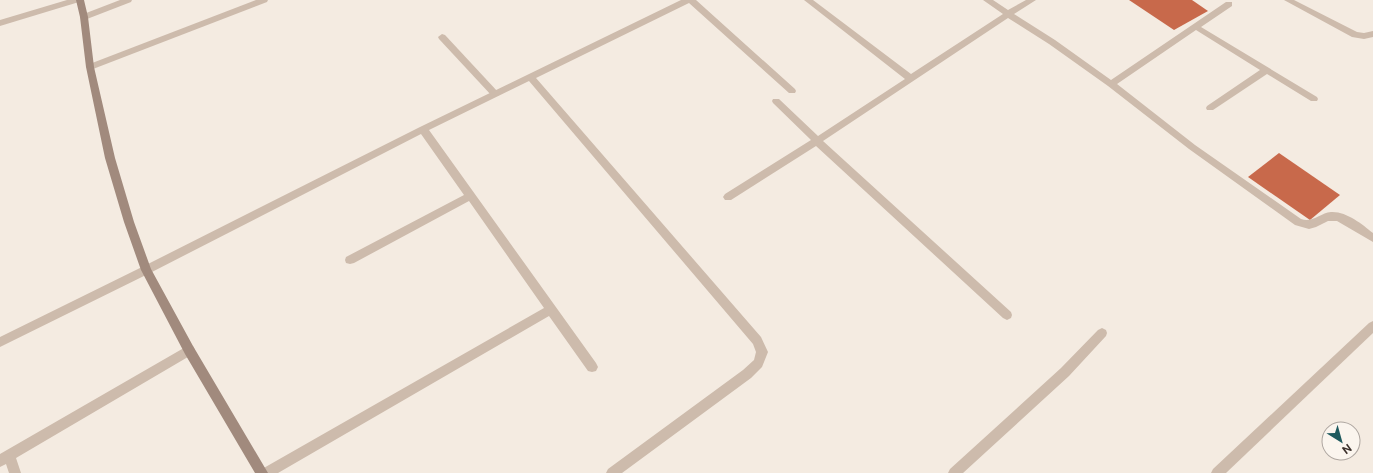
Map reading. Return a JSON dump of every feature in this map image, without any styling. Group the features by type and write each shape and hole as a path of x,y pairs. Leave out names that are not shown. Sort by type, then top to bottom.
{"street":[{"path":"0,23 76,0"},
{"path":"80,0 84,17 90,67 110,158 129,222 146,270 189,350 262,473"},
{"path":"84,17 128,0"},
{"path":"90,67 264,0"},
{"path":"808,0 911,79"},
{"path":"987,0 1052,42 1112,84 1192,147 1298,222 1305,226 1312,226 1332,216 1339,218 1373,238"},
{"path":"728,196 817,141 1008,14 1032,0"},
{"path":"1288,0 1355,35 1364,36 1373,34"},
{"path":"0,342 146,270 423,129 685,1 792,92"},
{"path":"1112,84 1230,4"},
{"path":"1196,26 1314,100"},
{"path":"442,37 495,94"},
{"path":"1210,108 1266,70"},
{"path":"530,77 757,341 762,352 758,363 747,374 612,473"},
{"path":"776,101 817,141 1007,315"},
{"path":"423,129 592,367"},
{"path":"350,260 470,196"},
{"path":"266,473 550,309"},
{"path":"1217,473 1371,332"},
{"path":"954,473 1065,372 1102,333"},
{"path":"15,473 4,459 189,350"}],"building":[{"path":"1129,0 1192,0 1208,11 1174,30"},
{"path":"1279,153 1340,195 1310,220 1248,177"}]}
